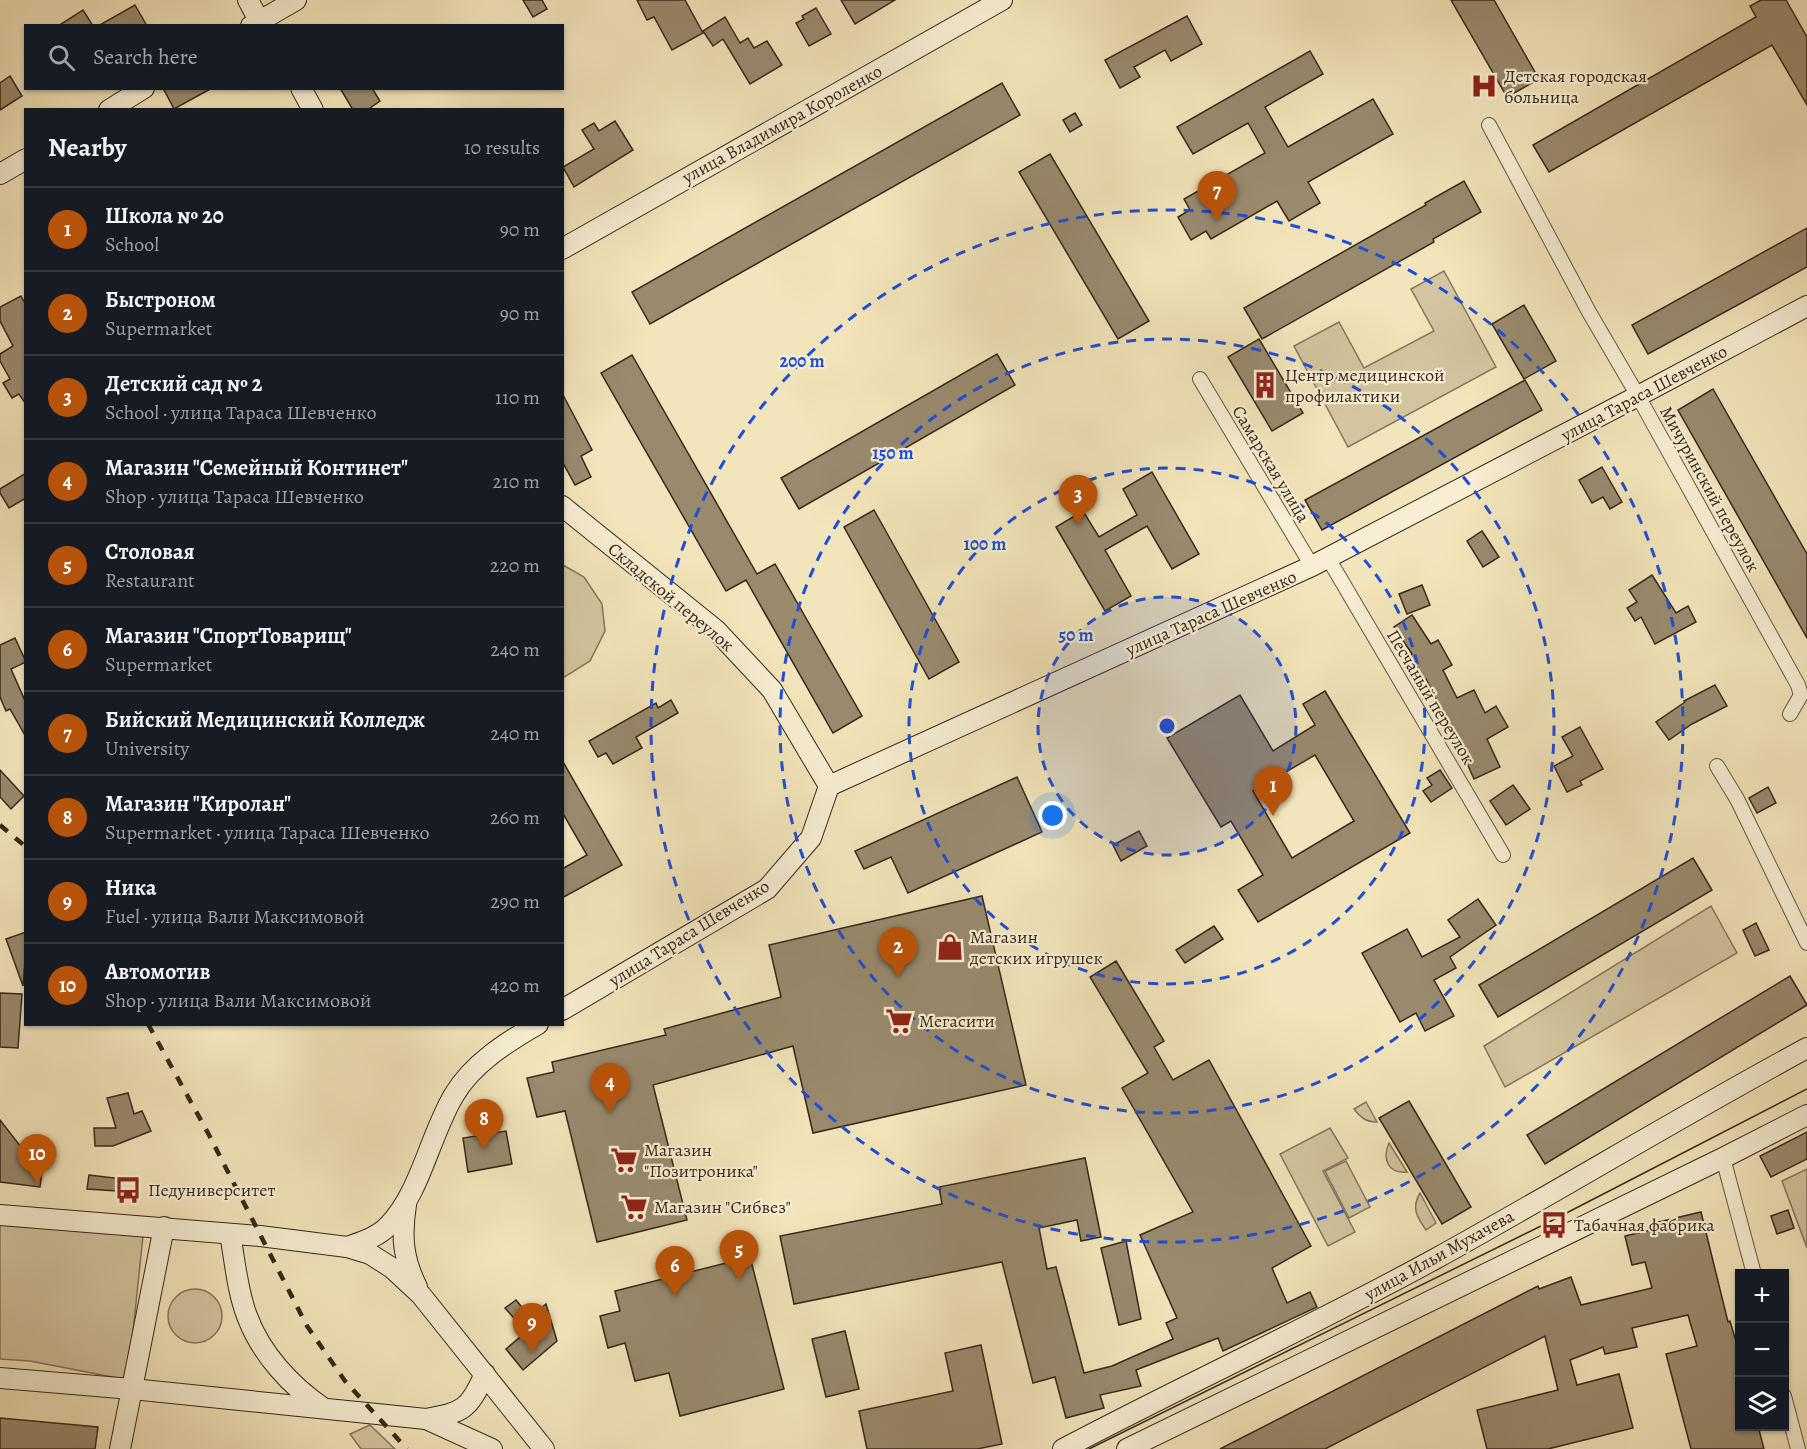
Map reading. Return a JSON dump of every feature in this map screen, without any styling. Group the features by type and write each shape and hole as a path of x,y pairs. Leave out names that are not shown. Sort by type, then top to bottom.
{"main road":[{"path":"248,0 258,24 296,0"},
{"name":"улица Владимира Короленко","path":"564,248 1002,0"},
{"path":"112,108 141,90"},
{"path":"302,90 313,108"},
{"path":"0,174 24,160"},
{"name":"улица Тараса Шевченко","path":"564,1009 767,888 810,838 829,786 1320,562 1807,306"},
{"name":"Складской переулок","path":"564,508 716,630 772,690 829,786"},
{"path":"347,1247 370,1238 388,1227 406,1203 454,1094 472,1072 535,1026"},
{"name":"улица Ильи Мухачева","path":"1063,1449 1435,1259 1743,1082 1807,1048"},
{"name":"улица Ильи Мухачева","path":"1127,1449 1807,1115"},
{"path":"406,1203 402,1229 404,1248 410,1273 421,1295"},
{"path":"0,1215 164,1227 347,1247 370,1254 392,1268 421,1295 544,1449"},
{"path":"120,1449 164,1227"},
{"path":"230,1234 247,1316 265,1350 301,1392 326,1410"},
{"path":"0,1378 426,1419 451,1415 470,1403 485,1374"},
{"path":"1157,1401 1172,1426"},
{"path":"426,1419 492,1449"}],"street":[{"name":"Мичуринский переулок","path":"1489,125 1578,292 1798,685 1801,695 1790,714"},
{"name":"Самарская улица","path":"1200,379 1320,562"},
{"name":"Песчаный переулок","path":"1320,562 1503,855"},
{"path":"1717,766 1737,799 1807,944"},
{"path":"1723,1158 1753,1269"},
{"path":"1789,1412 1798,1449"}],"shaded area":[{"path":"1444,271 1496,367 1348,447 1294,346 1339,322 1364,368 1434,331 1411,289"},
{"path":"564,566 584,577 602,604 605,631 590,661 564,677"},
{"path":"1711,906 1737,953 1505,1087 1484,1046"},
{"path":"1366,1102 1377,1122 1364,1118 1354,1109"},
{"path":"1330,1128 1348,1158 1323,1171 1355,1232 1328,1246 1280,1154"},
{"path":"1389,1143 1407,1172 1395,1171 1388,1164 1386,1155"},
{"path":"1346,1161 1370,1207 1349,1218 1325,1171"},
{"path":"1807,1169 1807,1248 1782,1181"},
{"path":"1420,1193 1436,1223 1426,1230 1416,1212 1417,1198"},
{"path":"0,1225 143,1236 128,1380 30,1361 0,1359"},
{"path":"190,1289 200,1289 210,1293 218,1301 222,1316 218,1331 210,1339 200,1343 190,1343 180,1339 172,1331 168,1321 168,1311 172,1301 180,1293"},
{"path":"370,1425 395,1449 361,1449 350,1434"}],"building":[{"path":"523,0 542,0 547,9 533,17"},
{"path":"637,0 685,0 703,33 672,50 654,17 647,20"},
{"path":"841,0 895,0 855,24"},
{"path":"1451,0 1494,0 1539,79 1507,97"},
{"path":"1761,0 1786,0 1807,37 1807,105 1772,45 1549,172 1533,145 1756,17 1750,6"},
{"path":"135,5 146,24 102,24"},
{"path":"816,8 831,34 809,46 796,23 804,19 802,16"},
{"path":"83,10 92,24 61,24"},
{"path":"1187,16 1202,44 1171,61 1165,50 1134,67 1140,77 1120,88 1105,60"},
{"path":"725,17 740,43 748,38 754,48 767,41 782,65 750,84 723,39 713,46 703,31"},
{"path":"1310,51 1323,74 1265,107 1288,147 1373,99 1393,134 1308,182 1320,203 1289,221 1277,201 1211,239 1206,231 1191,240 1178,217 1190,210 1184,199 1265,153 1248,123 1193,154 1177,127"},
{"path":"10,76 22,96 0,110 0,83"},
{"path":"1002,83 1020,115 650,324 632,292"},
{"path":"164,90 208,90 176,108 173,108"},
{"path":"341,90 373,90 380,101 370,108 352,108"},
{"path":"1075,113 1082,125 1070,132 1063,120"},
{"path":"615,121 633,150 574,187 564,166 594,149 582,130 594,123 599,131"},
{"path":"1050,154 1149,321 1118,339 1019,172"},
{"path":"1464,181 1481,212 1433,239 1434,242 1262,339 1244,308"},
{"path":"1807,228 1807,267 1648,354 1632,325"},
{"path":"21,296 24,301 24,401 19,394 12,398 3,383 10,379 0,361 0,354 13,346 0,321 0,307"},
{"path":"1524,305 1556,361 1524,379 1492,324"},
{"name":"Центр медицинской профилактики","path":"1259,339 1303,413 1272,431 1228,357"},
{"path":"997,354 1015,385 799,509 781,478"},
{"path":"632,355 757,574 775,564 862,716 833,733 746,580 726,591 601,373"},
{"path":"1525,380 1542,410 1322,530 1305,500"},
{"path":"1713,389 1807,554 1807,638 1678,410"},
{"path":"564,397 592,450 581,456 591,477 575,485 564,465"},
{"path":"1602,467 1622,502 1610,509 1603,497 1592,503 1579,480"},
{"path":"1152,472 1199,554 1172,569 1147,526 1105,550 1131,596 1105,611 1056,527 1083,511 1099,537 1137,515 1123,489"},
{"path":"24,474 24,499 9,508 0,489"},
{"path":"874,510 959,662 929,679 844,527"},
{"path":"1482,531 1499,557 1483,567 1467,541"},
{"path":"1652,575 1676,613 1688,606 1696,622 1655,644 1641,617 1635,621 1627,608 1637,602 1629,590"},
{"path":"1422,585 1430,605 1407,614 1399,594"},
{"path":"1412,615 1431,644 1438,640 1452,665 1443,670 1457,698 1474,690 1485,713 1496,706 1508,727 1487,739 1500,767 1474,779 1462,752 1465,750 1450,727 1426,679 1424,680 1410,656 1412,654 1394,627"},
{"path":"15,638 24,658 24,663 11,669 24,698 24,734 10,709 6,711 0,697 0,645"},
{"path":"1715,685 1727,706 1692,724 1669,740 1656,722 1684,701"},
{"path":"1325,691 1410,833 1258,922 1238,890 1263,875 1231,821 1221,827 1167,738 1240,695 1273,751 1315,725 1303,704","holes":["1315,755 1354,821 1292,858 1253,791"]},
{"path":"671,700 678,713 636,737 642,748 613,764 606,753 598,757 589,741 656,703 658,708"},
{"path":"1580,727 1603,769 1580,781 1582,785 1567,792 1554,766 1573,756 1562,737"},
{"path":"564,764 622,865 564,897 564,868 587,855 564,815"},
{"path":"0,770 24,796 11,809 0,797"},
{"path":"1440,770 1452,788 1431,802 1423,791 1432,785 1427,778"},
{"path":"1017,777 1042,832 908,893 891,857 864,869 855,851"},
{"path":"1513,785 1530,809 1506,825 1490,801"},
{"path":"1768,787 1776,803 1757,813 1749,798"},
{"path":"1139,831 1147,846 1121,861 1113,845"},
{"path":"1693,858 1712,890 1498,1017 1479,985"},
{"name":"Мегасити","path":"982,896 1026,1085 813,1133 793,1046 653,1085 687,1220 597,1242 565,1111 537,1117 527,1078 554,1072 552,1062 666,1035 664,1029 781,997 769,945"},
{"path":"1478,899 1496,925 1450,957 1456,968 1434,980 1454,1016 1425,1031 1416,1013 1400,1022 1362,953 1407,929 1422,957 1460,937 1448,920"},
{"path":"1756,923 1769,950 1755,956 1743,930"},
{"path":"1214,926 1223,939 1185,963 1176,950"},
{"path":"24,933 23,986 6,939"},
{"path":"1116,961 1164,1041 1154,1047 1173,1080 1209,1060 1311,1246 1272,1268 1287,1303 1310,1292 1317,1307 1223,1351 1218,1338 1136,1370 1141,1386 1100,1395 1104,1408 1066,1418 1055,1377 1033,1383 1002,1262 794,1304 780,1236 942,1204 939,1187 1085,1158 1101,1237 1081,1241 1077,1220 1039,1228 1047,1269 1056,1267 1084,1373 1112,1366 1173,1339 1166,1323 1177,1318 1140,1235 1193,1212 1122,1088 1148,1073 1090,977"},
{"path":"1790,976 1807,1005 1545,1164 1527,1135"},
{"path":"0,993 22,994 18,1048 0,1047"},
{"path":"128,1093 134,1114 142,1111 151,1131 113,1146 95,1146 94,1128 116,1128 107,1098"},
{"path":"1409,1101 1471,1207 1442,1224 1379,1118"},
{"path":"0,1120 21,1147 25,1147 23,1162 43,1164 40,1187 0,1182"},
{"path":"506,1131 512,1164 468,1172 463,1138"},
{"path":"1807,1132 1807,1159 1771,1177 1760,1156"},
{"path":"89,1175 123,1179 117,1191 87,1189"},
{"path":"1788,1210 1794,1228 1777,1234 1771,1216"},
{"path":"1701,1212 1728,1322 1730,1321 1735,1338 1735,1431 1759,1431 1764,1449 1691,1449 1666,1354 1697,1346 1688,1315 1632,1328 1637,1347 1605,1354 1603,1347 1570,1360 1577,1385 1619,1374 1633,1428 1548,1449 1487,1449 1477,1410 1558,1390 1545,1336 1325,1449 1220,1449 1538,1286 1539,1289 1571,1277 1581,1305 1652,1288 1645,1262 1632,1265 1625,1236 1655,1229 1654,1223"},
{"path":"1126,1241 1141,1319 1119,1325 1101,1248"},
{"path":"750,1257 784,1389 680,1416 669,1373 635,1381 625,1343 608,1348 600,1316 620,1311 615,1291"},
{"path":"516,1300 530,1317 546,1304 557,1341 523,1370 506,1349 526,1332 505,1308"},
{"path":"845,1331 859,1389 826,1397 812,1339"},
{"path":"981,1345 1002,1444 977,1449 867,1449 859,1411 953,1391 945,1353"},
{"path":"0,1418 98,1427 95,1449 0,1449"}],"tram line":[{"path":"1089,1449 1547,1223 1807,1089"}],"railway":[{"path":"0,825 24,845"},
{"path":"149,1026 208,1133 307,1326 345,1381 407,1449"}],"place":[{"name":"Детская городская больница","path":"1484,86"},
{"name":"Бийский Медицинский Колледж","path":"1217,221"},
{"name":"Центр медицинской профилактики","path":"1265,385"},
{"name":"Детский сад № 2","path":"1078,525"},
{"name":"Школа № 20","path":"1273,816"},
{"name":"Магазин детских игрушек","path":"950,947"},
{"name":"Быстроном","path":"898,977"},
{"name":"Мегасити","path":"899,1021"},
{"name":"Магазин \"Семейный Континет\"","path":"610,1113"},
{"name":"Магазин \"Киролан\"","path":"484,1149"},
{"name":"Магазин \"Позитроника\"","path":"624,1160"},
{"name":"Автомотив","path":"37,1184"},
{"name":"Педуниверситет","path":"128,1190"},
{"name":"Магазин \"Сибвез\"","path":"634,1207"},
{"name":"Табачная фабрика","path":"1554,1225"},
{"name":"Столовая","path":"739,1280"},
{"name":"Магазин \"СпортТоварищ\"","path":"675,1296"},
{"name":"Ника","path":"532,1353"}]}
